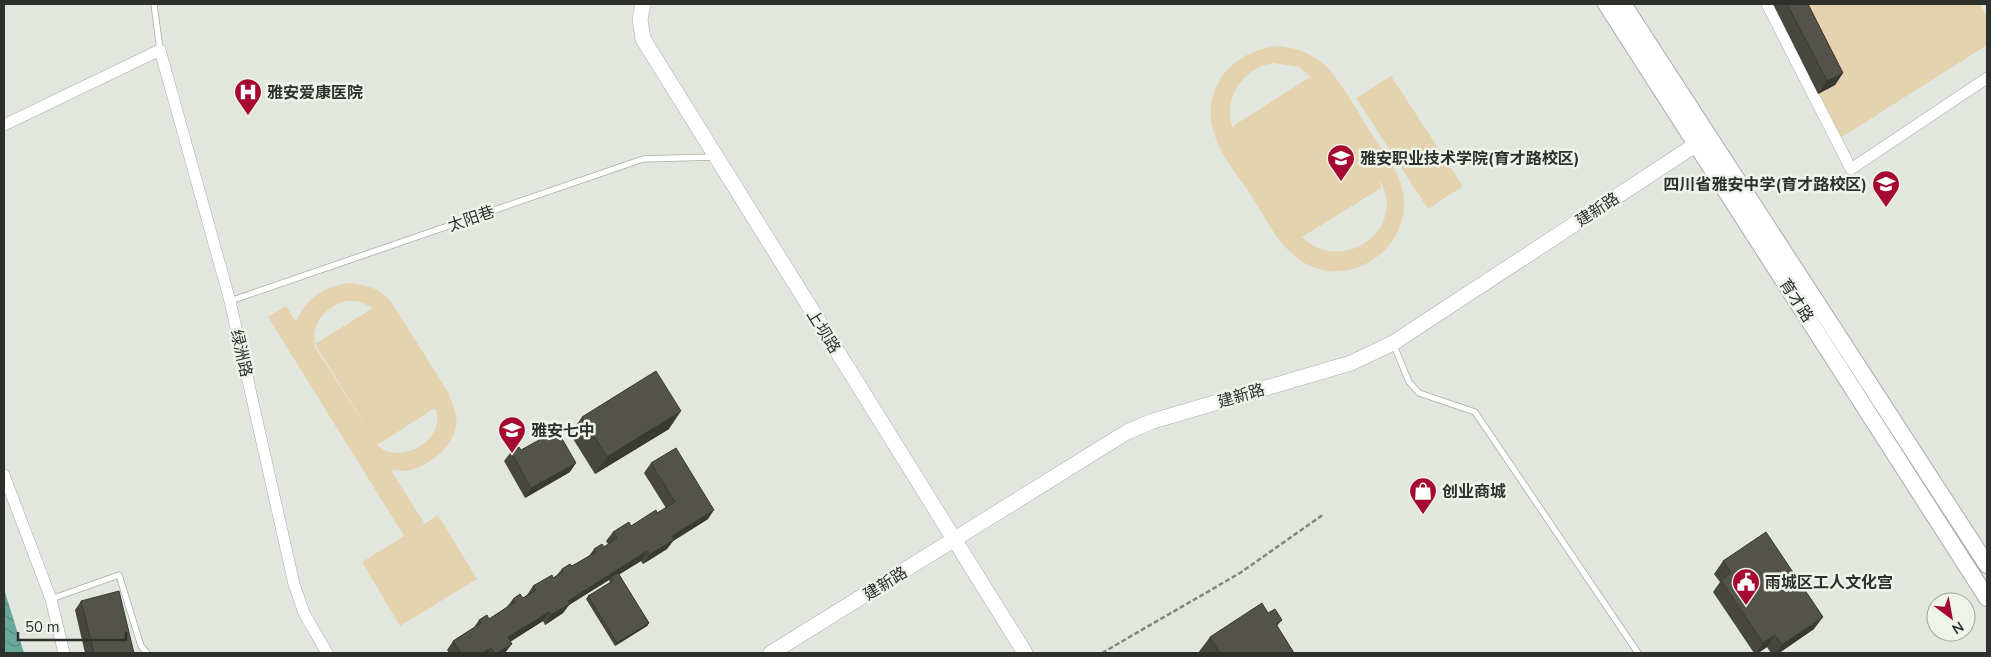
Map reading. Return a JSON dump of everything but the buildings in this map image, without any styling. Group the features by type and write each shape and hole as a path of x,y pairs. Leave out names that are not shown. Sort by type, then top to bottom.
{"main road":[{"name":"育才路","path":"1606,4 1703,140 1987,565"},
{"name":"育才路","path":"1623,4 1703,140 1987,598"}],"street":[{"name":"上坝路","path":"643,4 640,19 643,39 1025,653"},
{"path":"1767,4 1851,169 1987,78"},
{"path":"4,125 160,50"},
{"name":"绿洲路","path":"160,50 230,301 294,584 304,613 327,653"},
{"name":"建新路","path":"771,653 1128,432 1153,421 1351,363 1393,343 1703,140"},
{"path":"4,475 51,599 64,653"}],"lane":[{"path":"154,4 160,50"},
{"name":"太阳巷","path":"230,301 644,159 716,157"},
{"path":"1393,343 1409,382 1419,393 1475,412 1638,653"},
{"path":"51,599 119,575 141,646 147,653"}],"path":[{"path":"1102,653 1240,573 1324,514"}],"shaded area":[{"path":"1793,4 1980,4 1987,18 1987,45 1842,137 1818,94 1835,85"},
{"path":"1279,46 1293,48 1305,52 1322,62 1344,90 1396,172 1402,188 1404,201 1403,216 1398,232 1389,246 1377,257 1363,265 1347,270 1331,271 1315,268 1300,260 1286,248 1274,233 1219,147 1211,122 1211,105 1215,90 1222,76 1233,65 1246,56 1262,49","holes":["1273,63 1299,67 1316,81 1310,77 1233,126 1234,132 1230,109 1232,98 1237,88 1243,79 1252,72 1262,66","1380,180 1386,198 1385,215 1378,230 1367,242 1352,249 1335,251 1318,248 1302,237 1381,188"]},
{"path":"1391,76 1463,186 1428,209 1356,98"},
{"path":"348,283 366,286 376,289 390,300 448,392 455,413 456,426 454,434 439,454 418,468 405,471 391,470 424,523 416,529 438,515 477,579 400,626 362,562 404,536 268,317 286,306 296,322 310,300 323,291","holes":["346,301 358,301 373,308 315,344 377,444 315,347 314,338 315,331 325,312","435,408 437,419 435,430 429,439 420,446 398,453 387,451 377,445"]}],"water":[{"path":"4,589 24,653 4,653"}],"place":[{"name":"雅安爱康医院","path":"248,116"},
{"name":"雅安职业技术学院(育才路校区)","path":"1341,182"},
{"name":"四川省雅安中学(育才路校区)","path":"1886,208"},
{"name":"雅安七中","path":"512,454"},
{"name":"创业商城","path":"1423,515"},
{"name":"雨城区工人文化宫","path":"1746,606"}]}
